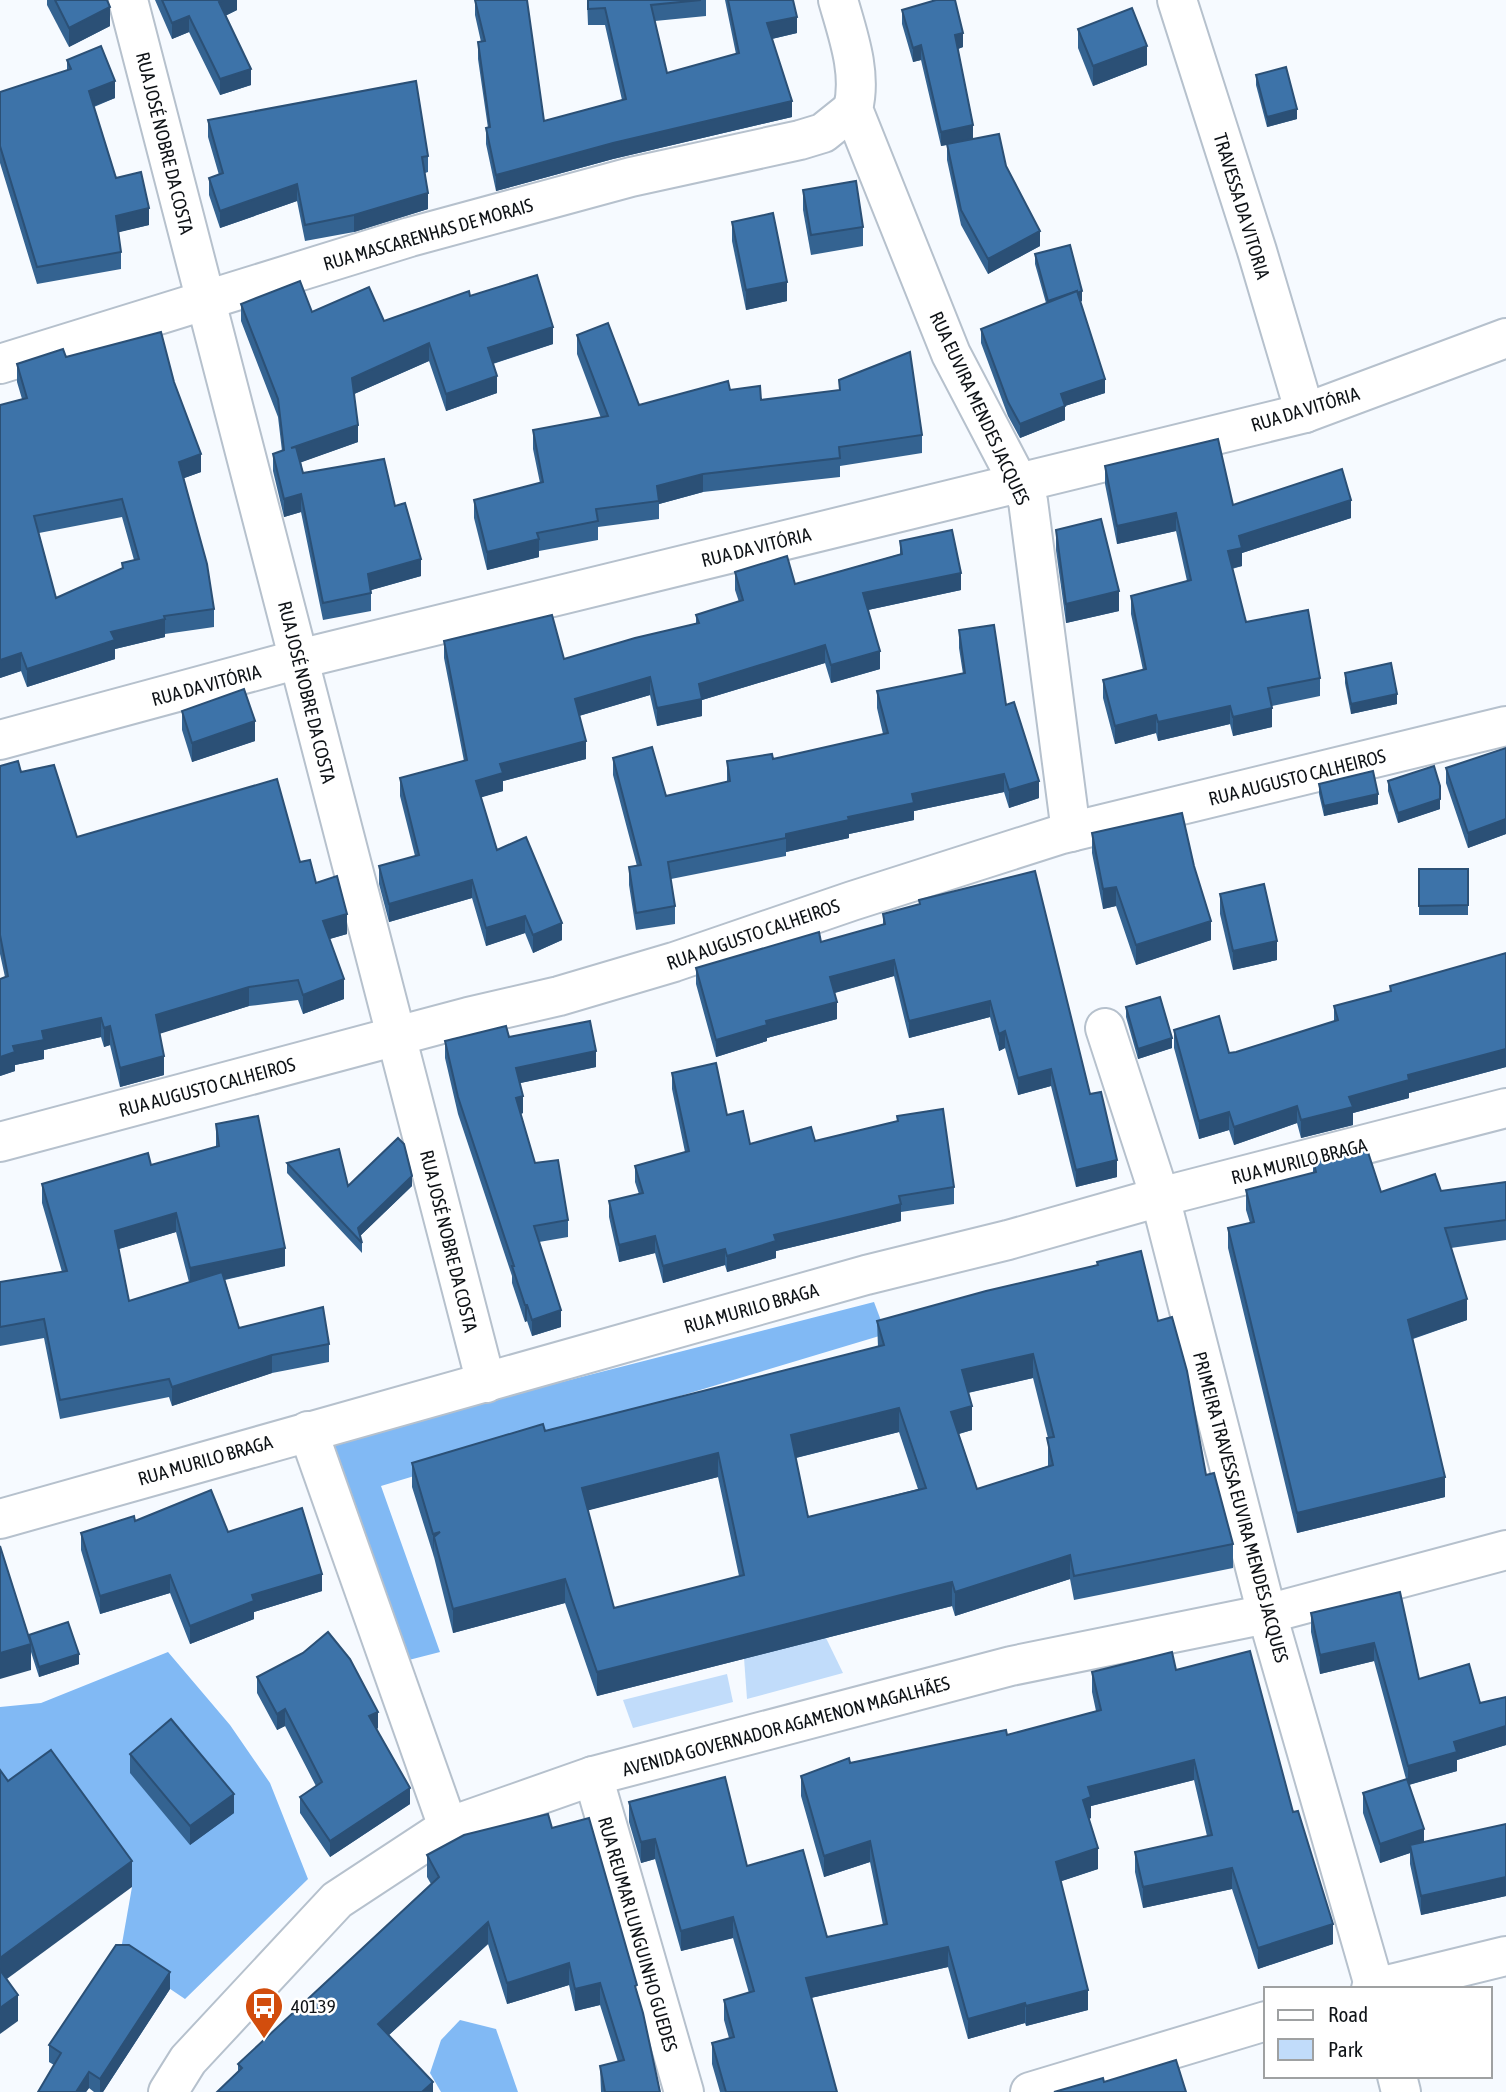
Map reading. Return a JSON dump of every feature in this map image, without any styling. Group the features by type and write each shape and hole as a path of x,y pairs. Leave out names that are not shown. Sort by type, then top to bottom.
{"street":[{"name":"RUA JOSÉ NOBRE DA COSTA","path":"128,0 486,1383"},
{"name":"RUA EUVIRA MENDES JACQUES","path":"838,0 855,68 857,91 853,109 951,354 1028,501 1071,832"},
{"name":"TRAVESSA DA VITORIA","path":"1177,0 1257,251 1305,413"},
{"name":"RUA MASCARENHAS DE MORAIS","path":"0,364 462,223 631,177 800,140 823,133 853,109"},
{"name":"RUA DA VITÓRIA","path":"0,740 299,659 1305,413 1506,338"},
{"name":"RUA AUGUSTO CALHEIROS","path":"0,1142 559,996 674,962 852,901 1071,832 1506,726"},
{"name":"PRIMEIRA TRAVESSA EUVIRA MENDES JACQUES","path":"1105,1028 1160,1197 1267,1614 1374,1987"},
{"name":"RUA MURILO BRAGA","path":"0,1519 866,1275 1009,1240 1160,1197 1506,1108"},
{"path":"308,1431 448,1827"},
{"name":"AVENIDA GOVERNADOR AGAMENON MAGALHÃES","path":"168,2092 188,2060 337,1900 448,1827 593,1776 1011,1666 1267,1614 1506,1550"},
{"name":"RUA REUMAR LUNGUINHO GUEDES","path":"593,1776 684,2092"},
{"path":"1378,1987 1506,1956"},
{"path":"1030,2092 1264,2022"}],"green space":[{"path":"826,1638 843,1673 747,1699 744,1658"},
{"path":"727,1674 733,1702 633,1728 623,1700"}],"shaded area":[{"path":"874,1302 886,1334 381,1486 440,1652 401,1662 320,1444"},
{"path":"168,1652 230,1725 270,1783 308,1879 185,1999 120,1955 132,1887 0,1796 0,1707 41,1703"},
{"path":"460,2020 496,2029 518,2092 441,2092 430,2073 441,2040"}],"building":[{"path":"55,0 107,0 110,7 69,28"},
{"path":"162,0 224,0 219,2 251,69 220,79 189,16 172,23"},
{"path":"475,0 527,0 544,121 626,99 605,8 588,9 588,0 701,0 651,5 667,73 739,53 728,0 793,0 797,17 767,23 792,101 613,143 496,175 486,128 490,127 478,42 485,41"},
{"path":"936,0 955,0 963,33 955,35 973,125 941,132 921,45 913,48 902,10"},
{"path":"1132,8 1147,46 1093,66 1078,29"},
{"path":"101,46 115,81 89,91 116,178 141,172 149,208 116,216 121,252 37,267 0,146 0,92 71,69 67,60"},
{"path":"1286,67 1297,109 1267,117 1256,75"},
{"path":"416,81 428,156 422,157 428,193 354,215 305,225 297,184 220,211 209,178 223,173 208,120"},
{"path":"999,134 1006,166 1040,231 988,259 961,210 947,144"},
{"path":"856,181 863,227 811,235 803,190"},
{"path":"773,213 787,282 746,290 732,222"},
{"path":"1070,245 1082,291 1048,301 1035,254"},
{"path":"537,275 553,327 488,348 497,376 446,394 429,343 352,378 358,425 291,448 296,447 303,473 384,459 395,506 405,503 421,559 368,574 371,593 323,603 301,494 284,499 273,454 284,450 278,399 241,304 300,281 312,312 369,287 384,321 469,291 470,296"},
{"path":"1077,291 1105,379 1061,394 1065,406 1020,424 1008,402 981,329"},
{"path":"608,323 639,405 728,381 730,390 760,386 761,400 840,390 839,380 910,352 922,435 839,447 840,458 703,474 657,486 659,501 596,509 598,521 537,533 539,539 487,552 474,500 543,482 533,430 608,416 577,335"},
{"path":"161,332 174,382 201,454 179,462 207,564 214,609 164,616 165,619 111,632 115,640 27,669 21,653 0,660 0,405 27,398 17,364 63,349 66,357","holes":["122,499 139,559 122,563 123,568 56,598 34,516"]},
{"path":"1218,439 1233,505 1342,469 1351,500 1239,536 1242,548 1228,551 1246,622 1308,610 1320,678 1268,688 1272,708 1233,717 1230,706 1158,722 1156,715 1115,726 1103,680 1146,669 1131,596 1191,580 1176,513 1117,526 1105,466"},
{"path":"1101,519 1119,591 1066,604 1056,530"},
{"path":"952,530 961,573 863,593 880,651 831,665 825,645 699,684 702,699 657,708 650,677 575,699 586,741 500,764 503,773 476,781 497,850 526,837 562,923 533,935 525,916 486,928 472,880 389,904 379,866 419,855 400,778 467,760 444,641 552,615 564,659 699,623 696,615 743,600 735,572 787,556 795,584 902,554 900,541"},
{"path":"994,625 1006,705 1014,702 1039,781 1009,790 1004,774 912,794 914,803 848,817 849,820 786,834 786,838 668,862 675,906 636,913 629,867 641,865 613,758 652,747 666,796 730,781 727,761 772,754 773,759 888,733 877,691 965,673 959,630"},
{"path":"1391,663 1397,694 1351,704 1345,673"},
{"path":"244,689 255,721 192,743 182,711"},
{"path":"1506,748 1506,819 1468,833 1446,768"},
{"path":"18,761 21,772 54,765 77,837 277,779 300,862 310,860 316,883 337,876 347,914 323,921 344,979 303,995 298,980 249,987 156,1015 164,1056 120,1068 110,1026 104,1028 101,1018 42,1031 44,1040 13,1046 15,1052 0,1057 0,979 8,976 0,935 0,766"},
{"path":"1434,766 1440,786 1440,799 1398,813 1388,781"},
{"path":"1373,771 1378,794 1324,806 1319,784"},
{"path":"1182,813 1194,866 1211,921 1136,945 1116,887 1103,889 1092,833"},
{"path":"1419,869 1468,869 1468,905 1419,906"},
{"path":"1035,871 1090,1094 1101,1092 1117,1160 1076,1170 1051,1069 1018,1078 1005,1031 999,1034 990,1001 909,1021 894,960 830,977 837,1002 766,1021 767,1025 716,1040 696,968 819,932 821,942 885,924 883,914 920,904 919,900"},
{"path":"1264,884 1277,941 1233,951 1220,894"},
{"path":"1506,953 1506,1049 1408,1075 1409,1080 1349,1097 1353,1107 1301,1120 1297,1106 1234,1127 1229,1112 1199,1121 1174,1030 1219,1016 1229,1053 1236,1052 1338,1020 1334,1006 1391,991 1390,986"},
{"path":"1160,997 1172,1038 1138,1049 1126,1007"},
{"path":"590,1021 596,1051 516,1068 523,1096 516,1098 535,1163 558,1160 568,1220 534,1226 561,1310 532,1320 458,1097 445,1041 506,1026 509,1037"},
{"path":"716,1063 727,1115 743,1111 750,1144 811,1127 815,1141 898,1121 897,1116 943,1109 954,1187 899,1196 901,1204 774,1235 776,1241 727,1256 725,1249 663,1266 655,1236 619,1245 609,1201 643,1193 635,1166 689,1151 672,1073"},
{"path":"258,1116 285,1248 190,1268 176,1213 115,1231 129,1301 222,1272 239,1328 323,1307 329,1344 272,1355 172,1387 169,1379 60,1400 44,1319 0,1327 0,1282 67,1271 42,1184 148,1153 151,1165 219,1146 216,1124"},
{"path":"398,1138 404,1144 412,1176 358,1228 362,1243 287,1163 339,1149 348,1186"},
{"path":"1366,1146 1381,1192 1435,1174 1441,1191 1506,1182 1506,1220 1445,1228 1467,1299 1408,1320 1445,1477 1297,1513 1228,1228 1254,1222 1246,1190 1316,1172 1313,1160"},
{"path":"1141,1251 1158,1321 1172,1317 1187,1371 1206,1475 1214,1473 1233,1544 1074,1576 1070,1555 955,1592 952,1582 597,1672 565,1579 453,1609 434,1537 440,1532 433,1534 412,1463 543,1424 545,1431 884,1345 877,1321 986,1291 1098,1265 1097,1262","holes":["1033,1354 1054,1437 1047,1438 1053,1465 977,1489 951,1412 972,1406 962,1370","899,1408 926,1488 808,1517 791,1435","718,1453 744,1575 614,1608 582,1488"]},
{"path":"211,1490 228,1532 302,1508 322,1574 252,1595 254,1601 190,1626 170,1575 100,1596 81,1533 134,1516 135,1521"},
{"path":"0,1546 31,1644 0,1653"},
{"path":"1400,1592 1419,1679 1469,1664 1480,1703 1506,1697 1506,1726 1454,1742 1457,1752 1408,1766 1374,1643 1320,1655 1311,1613"},
{"path":"68,1622 79,1654 39,1667 29,1635"},
{"path":"328,1632 350,1659 378,1712 369,1716 410,1788 330,1841 300,1797 322,1782 285,1709 277,1714 257,1677 303,1653"},
{"path":"1250,1651 1293,1812 1298,1811 1333,1924 1258,1948 1232,1868 1143,1887 1135,1852 1212,1835 1194,1760 1088,1787 1091,1797 1083,1800 1098,1848 1056,1862 1088,1990 1026,2006 1025,2003 968,2019 948,1947 806,1978 837,2092 726,2092 712,2043 734,2037 724,2000 754,1991 733,1917 681,1931 655,1839 641,1842 629,1802 725,1777 747,1866 803,1850 827,1937 887,1924 870,1841 824,1856 801,1776 849,1758 850,1763 1006,1730 1007,1735 1101,1710 1092,1672 1172,1652 1176,1670"},
{"path":"171,1719 234,1794 190,1826 130,1754"},
{"path":"51,1750 132,1861 0,1958 0,1770 8,1781"},
{"path":"1407,1779 1424,1829 1380,1844 1363,1793"},
{"path":"548,1814 552,1828 589,1818 637,1985 635,1986 660,2092 605,2092 600,2066 624,2060 600,1983 575,1989 569,1963 507,1983 488,1922 378,2024 433,2082 422,2092 217,2092 242,2068 238,2064 439,1877 427,1855 464,1835"},
{"path":"1506,1824 1506,1877 1421,1896 1410,1845"},
{"path":"116,1945 129,1945 170,1972 100,2079 89,2072 76,2092 38,2092 61,2053 49,2045"},
{"path":"0,1970 18,1995 0,2008"},
{"path":"1176,2060 1186,2092 1054,2092 1103,2078 1104,2082"}],"place":[{"name":"40139","path":"264,2040"}]}
